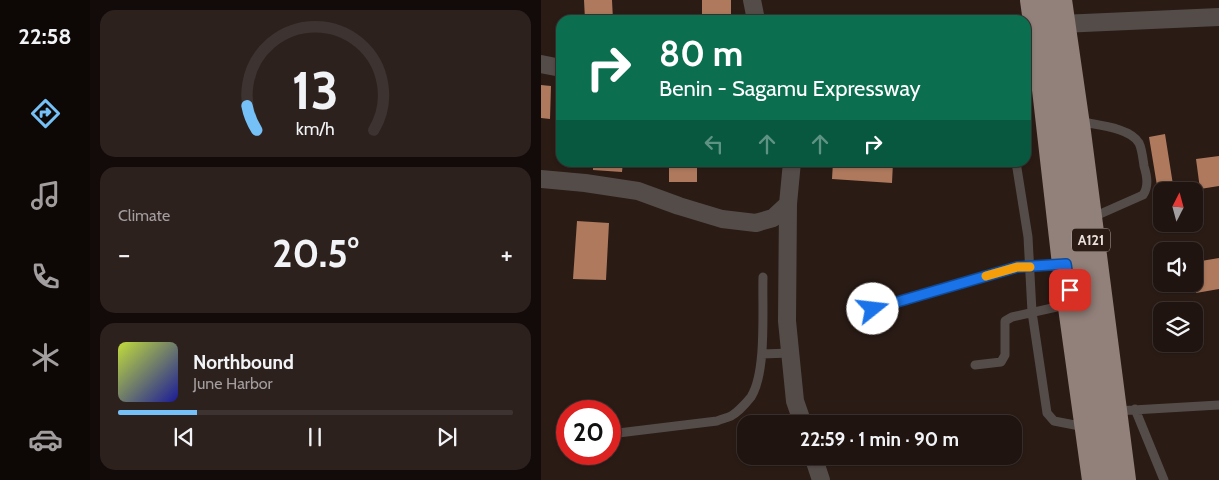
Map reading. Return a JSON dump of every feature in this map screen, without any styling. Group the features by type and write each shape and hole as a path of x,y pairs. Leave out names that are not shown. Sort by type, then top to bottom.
{"highway":[{"name":"A121","path":"1034,0 1035,73 1072,304 1096,480"},
{"name":"A121","path":"1060,12 1089,219 1124,410 1122,480"}],"street":[{"path":"752,0 755,15"},
{"path":"1060,12 1219,17"},
{"path":"541,64 556,67"},
{"path":"792,167 788,204 787,321 795,401 800,415"},
{"path":"541,179 638,191 721,219 756,223 773,218 788,204"},
{"path":"816,465 821,480"}],"lane":[{"path":"1076,121 1123,130 1132,136 1139,143 1147,181 1146,191 1143,196 1089,219"},
{"path":"1017,167 1028,237 1032,312 1047,413 1054,421 1089,427"},
{"path":"854,314 1011,269 1066,264"},
{"path":"621,433 717,421 732,416 751,396 757,382 762,354 763,277"},
{"path":"975,365 1001,362 1005,355 1005,322 1012,317 1072,304"},
{"path":"762,354 790,353"},
{"path":"1164,480 1124,410 1219,405"}],"building":[{"path":"584,0 612,0 613,15 585,15"},
{"path":"702,0 731,0 731,15 702,15"},
{"path":"541,85 551,86 550,119 541,118"},
{"path":"1165,134 1173,182 1156,182 1149,137"},
{"path":"1219,156 1219,186 1203,189 1203,182 1199,182 1196,159"},
{"path":"593,167 622,167 622,172 593,170"},
{"path":"669,167 697,167 697,182 669,182"},
{"path":"833,167 893,167 892,183 832,179"},
{"path":"577,221 609,223 606,280 573,279"},
{"path":"1219,258 1219,289 1203,292 1203,261"}],"slow traffic":[{"path":"986,276 1017,267 1030,267"}],"route":[{"path":"873,309 1017,267 1066,264 1070,290"}]}
